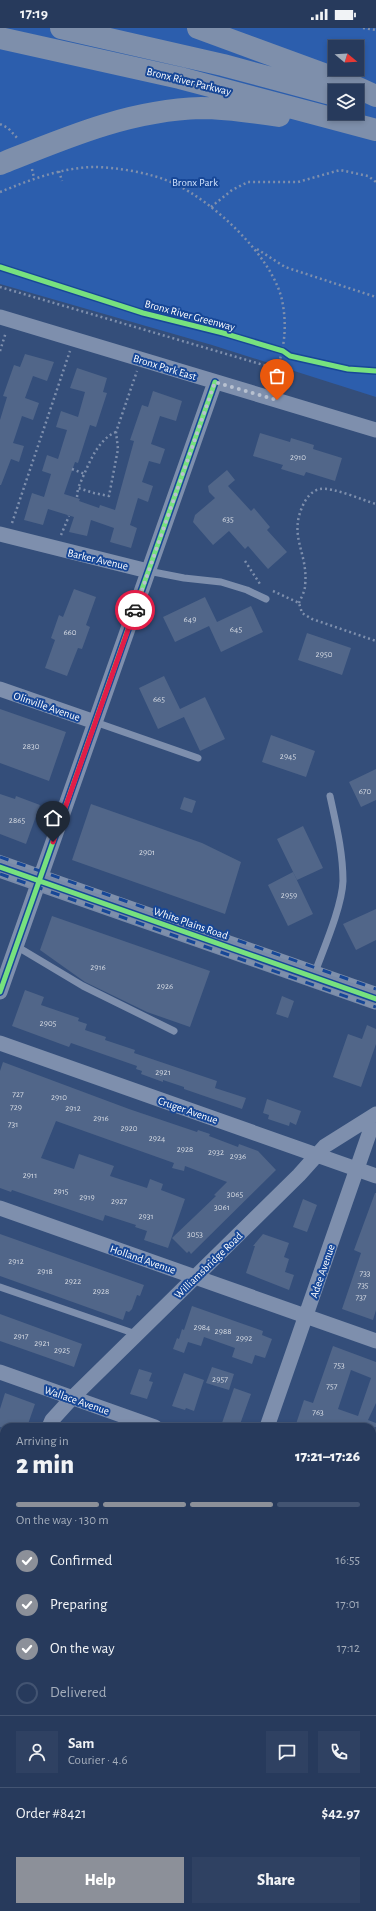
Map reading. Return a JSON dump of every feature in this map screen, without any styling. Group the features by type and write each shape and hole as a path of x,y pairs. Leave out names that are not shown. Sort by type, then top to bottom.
{"highway":[{"name":"Bronx River Parkway","path":"61,28 216,64 328,93"},
{"path":"198,28 343,81 376,96"},
{"name":"Bronx River Parkway","path":"0,38 187,80 372,129"},
{"path":"364,103 376,106"},
{"path":"0,164 108,123 167,110 201,108 239,110 372,129"}],"main road":[{"name":"White Plains Road","path":"0,867 376,999"}],"street":[{"name":"Bronx Park East","path":"5,319 376,430"},
{"path":"0,992 215,382"},
{"name":"Barker Avenue","path":"4,535 148,571"},
{"name":"Olinville Avenue","path":"0,689 95,722"},
{"name":"Cruger Avenue","path":"0,1043 376,1176"},
{"name":"Williamsbridge Road","path":"51,1423 72,1398 299,1175 325,1146 376,1114"},
{"name":"Adee Avenue","path":"268,1423 376,1114"},
{"name":"Holland Avenue","path":"0,1208 376,1341"},
{"name":"Wallace Avenue","path":"0,1372 144,1423"}],"lane":[{"name":"Barker Avenue","path":"148,571 184,578 221,582 248,590 266,599"},
{"path":"95,722 198,758"},
{"path":"314,977 336,915 343,882 339,833 330,796"},
{"path":"16,946 83,986 174,1031"},
{"path":"0,1287 136,1334"}],"path":[{"path":"363,28 376,30"},
{"path":"0,192 34,178 59,171 94,167 136,172 173,183 212,207 255,248 285,267 376,297"},
{"path":"212,207 232,190 248,182 298,182 340,170 368,176 376,182"},
{"path":"59,171 62,181"},
{"path":"0,286 277,369 285,353 285,327 282,301 269,271 255,248"},
{"path":"0,351 5,319"},
{"path":"4,535 74,339"},
{"path":"275,349 285,353"},
{"path":"78,488 94,494 109,496 118,449 116,432 141,360"},
{"path":"77,497 78,488 100,444 109,435 116,432"},
{"path":"72,469 85,474"},
{"path":"376,504 333,491 319,489 308,496 300,512 296,530 303,557 306,587 299,603 302,613 312,619 376,641"},
{"path":"56,548 69,516"},
{"path":"245,561 258,583 265,587"},
{"path":"271,591 299,603"}],"green space":[{"name":"Bronx Park","path":"0,28 376,28 376,397 212,345 0,284"}],"building":[{"path":"25,354 54,362 47,381 33,376 25,398 39,403 33,420 22,416 13,443 24,446 19,462 11,459 0,485 0,420 7,397 3,396 14,365 20,367"},
{"path":"77,368 107,378 103,392 107,393 96,427 90,425 78,463 75,462 64,494 80,499 79,501 99,508 100,505 115,510 134,441 130,440 142,405 148,407 153,391 182,401 176,421 160,416 151,444 165,449 160,464 149,461 142,482 153,486 148,502 138,498 130,525 137,528 131,548 110,542 114,528 91,520 87,536 69,532 74,517 48,509 43,525 24,520 32,493 44,497 51,474 42,471 47,455 58,459 67,430 56,427 61,411 78,417 85,392 70,388"},
{"path":"260,433 290,442 291,438 314,445 313,449 342,458 335,481 306,472 304,476 281,469 283,465 253,456"},
{"path":"227,470 235,480 228,486 251,511 254,508 270,527 267,530 287,552 268,569 248,546 245,549 229,531 213,545 193,522 195,515 215,498 209,492 208,486"},
{"path":"74,589 96,597 86,625 90,627 82,649 78,648 67,676 45,668 55,640 51,638 59,615 63,617"},
{"path":"205,597 217,622 251,606 263,632 221,652 209,626 175,642 163,617"},
{"path":"307,633 351,648 342,675 298,660"},
{"path":"164,676 180,709 205,697 225,739 200,751 184,717 158,729 139,688"},
{"path":"0,709 66,732 49,781 0,763"},
{"path":"271,735 315,751 306,777 262,762"},
{"path":"376,769 376,800 361,807 349,782"},
{"path":"0,794 15,799 16,796 40,805 26,844 0,834"},
{"path":"184,797 196,801 192,813 180,809"},
{"path":"91,804 202,843 241,862 225,914 72,860"},
{"path":"303,826 323,868 297,880 277,839"},
{"path":"293,872 313,914 288,926 268,885"},
{"path":"376,909 376,940 356,950 343,924"},
{"path":"52,916 210,971 190,1027 147,1012 85,982 40,950"},
{"path":"25,990 44,997 41,1005 79,1018 78,1021 87,1024 85,1030 106,1037 105,1040 135,1050 134,1053 217,1081 215,1088 246,1098 242,1109 184,1089 184,1087 163,1080 163,1082 141,1074 142,1071 136,1069 137,1066 71,1043 69,1047 12,1026"},
{"path":"282,996 294,1001 288,1018 276,1014"},
{"path":"367,1025 376,1029 376,1044 361,1087 333,1077 348,1034 362,1039"},
{"path":"3,1062 129,1109 197,1132 198,1130 210,1134 209,1136 238,1147 239,1144 258,1151 276,1170 191,1254 189,1251 187,1253 172,1238 216,1196 214,1195 227,1182 185,1166 184,1171 172,1168 174,1163 56,1121 41,1158 74,1169 79,1154 114,1166 110,1176 147,1188 150,1179 163,1184 161,1190 185,1199 168,1248 144,1240 147,1231 135,1227 136,1225 105,1215 103,1221 12,1190 11,1192 0,1188 0,1071"},
{"path":"267,1099 301,1111 296,1125 290,1122 289,1126 268,1119 269,1115 263,1113"},
{"path":"375,1193 376,1310 373,1320 342,1309 361,1253 354,1250"},
{"path":"303,1199 317,1205 307,1232 293,1227"},
{"path":"0,1234 144,1285 140,1296 137,1295 132,1309 129,1312 126,1311 123,1320 0,1276"},
{"path":"263,1234 289,1243 284,1257 289,1259 285,1272 294,1275 289,1290 246,1273 255,1246 253,1246"},
{"path":"192,1306 263,1331 262,1335 272,1339 265,1358 255,1355 252,1364 232,1357 235,1348 204,1337 201,1346 188,1342 184,1353 173,1349 177,1338 179,1339 182,1329 184,1330"},
{"path":"0,1314 82,1344 74,1367 0,1341"},
{"path":"333,1346 376,1362 376,1403 368,1420 376,1423 296,1423 304,1400 313,1403","holes":["351,1370 371,1378 358,1416 338,1409"]},
{"path":"212,1367 234,1374 229,1390 206,1383"},
{"path":"139,1369 152,1373 149,1381 153,1382 147,1399 130,1394"},
{"path":"184,1373 204,1380 194,1411 172,1406"},
{"path":"234,1388 251,1394 240,1423 222,1423"},
{"path":"5,1393 35,1404 28,1423 0,1423 0,1409"}],"railway":[{"path":"0,857 376,989"},
{"path":"0,867 376,998"},
{"path":"0,874 376,1007"}],"cycle path":[{"name":"Bronx River Greenway","path":"0,267 143,313 223,333 283,351 290,356 348,369 376,371"},
{"path":"0,992 215,382"},
{"path":"0,867 376,999"}],"way so far":[{"path":"135,610 215,382 277,400"}],"route":[{"path":"53,842 135,610"}]}
